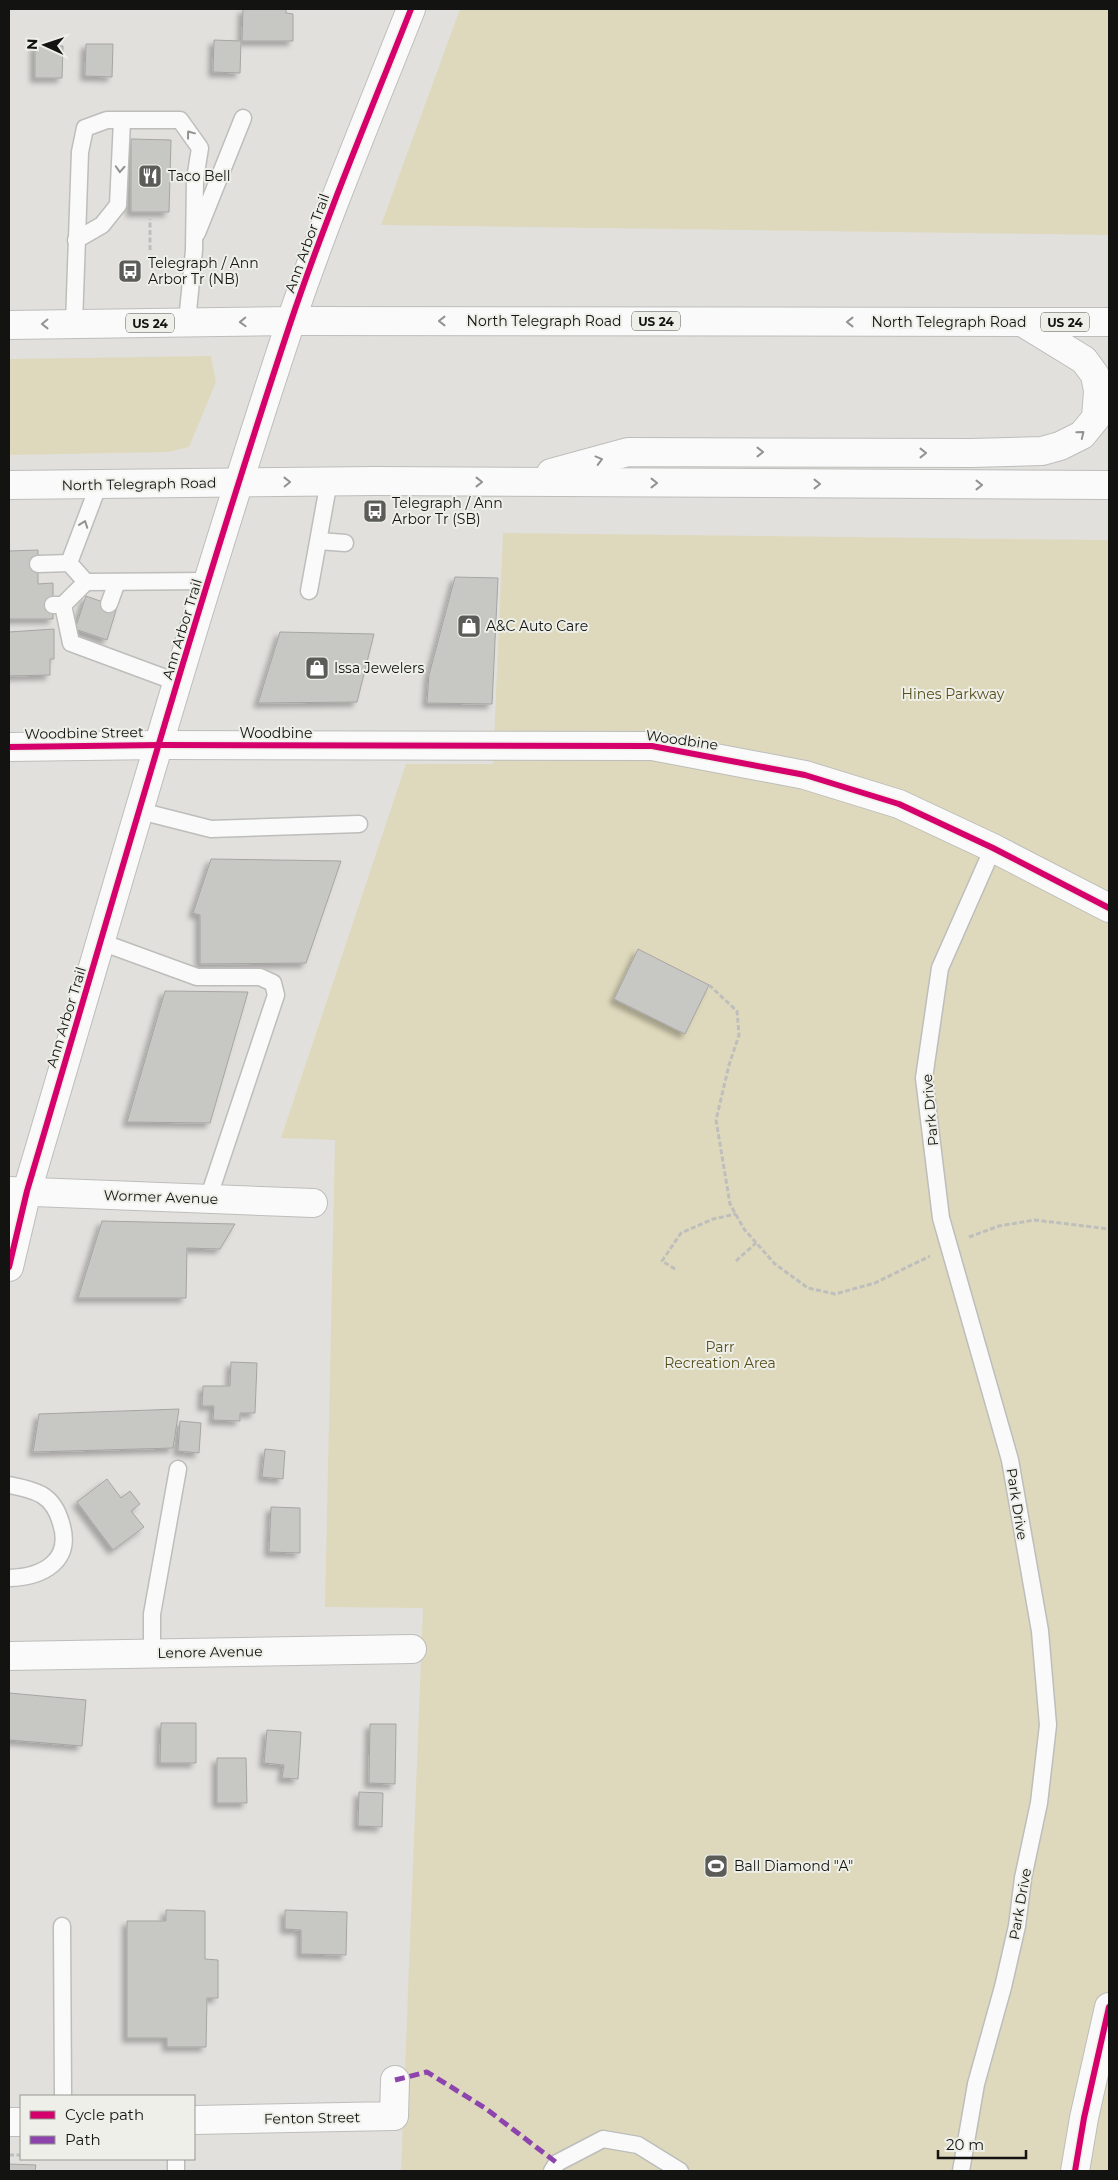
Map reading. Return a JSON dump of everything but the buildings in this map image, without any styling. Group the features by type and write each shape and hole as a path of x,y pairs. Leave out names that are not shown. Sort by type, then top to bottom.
{"street":[{"name":"Ann Arbor Trail","path":"9,1267 18,1191 101,942 239,482 292,321 334,205 410,9"},
{"name":"North Telegraph Road","path":"9,325 292,321 1109,322"},
{"path":"518,482 628,452 971,453 1042,451 1060,446 1082,435 1096,418 1098,391 1095,375 1084,360 1021,322"},
{"name":"North Telegraph Road","path":"9,485 239,482 518,482 1109,485"},
{"name":"Woodbine Street","path":"9,747 160,744"},
{"name":"Woodbine","path":"160,744 652,746 805,775 899,804 993,848 1109,908"},
{"name":"Wormer Avenue","path":"18,1191 312,1203"},
{"name":"Lenore Avenue","path":"9,1656 412,1649"},
{"path":"1075,2171 1084,2118 1109,2007"},
{"name":"Fenton Street","path":"195,2120 394,2116 395,2080"}],"lane":[{"path":"194,242 243,118"},
{"path":"74,324 80,152 85,128 107,120 180,120 200,148 195,179 194,242 187,322"},
{"path":"76,240 102,225 118,205 122,121"},
{"path":"309,592 329,482"},
{"path":"69,563 99,484"},
{"path":"319,541 345,543"},
{"path":"38,564 69,563"},
{"path":"69,563 86,582"},
{"path":"178,683 96,644 71,643 58,605 86,582 209,581"},
{"path":"109,604 116,582"},
{"path":"140,812 211,829 359,824"},
{"name":"Park Drive","path":"961,2171 976,2084 1017,1926 1023,1878 1038,1802 1048,1725 1040,1631 1010,1460 940,1218 924,1078 940,968 993,848"},
{"path":"101,942 197,978 260,977 273,983 276,995 208,1199"},
{"path":"152,1653 152,1614 178,1468"},
{"path":"9,1485 24,1488 43,1496 58,1512 65,1536 60,1558 41,1573 9,1578"},
{"path":"62,1926 63,2095"},
{"path":"552,2171 557,2163 603,2139 638,2145 680,2171"}],"path":[{"path":"150,219 150,250"},
{"path":"709,985 737,1011 739,1035 729,1065 716,1120 730,1204 744,1229 775,1264 808,1288 835,1294 875,1283 949,1247 999,1226 1035,1220 1109,1229"},
{"path":"675,1269 662,1261 681,1233 713,1219 736,1214"},
{"path":"736,1261 756,1243"}],"green space":[{"path":"460,9 1109,9 1109,235 381,225"},
{"path":"211,356 216,382 189,447 168,452 9,455 9,359"},
{"name":"Parr Recreation Area","path":"503,533 1109,540 1109,2171 401,2171 423,1608 325,1607 335,1140 281,1138 406,764 493,764"}],"marked path":[{"path":"395,2080 427,2072 485,2108 557,2163"}],"cycle path":[{"path":"9,1267 27,1191 155,756 255,432 318,244 411,9"},
{"path":"9,747 160,745 652,746 805,775 899,804 993,848 1109,908"},
{"path":"1075,2171 1084,2118 1109,2007"}],"place":[{"name":"Taco Bell","path":"150,176"},
{"name":"Telegraph / Ann Arbor Tr (NB)","path":"130,271"},
{"name":"Telegraph / Ann Arbor Tr (SB)","path":"375,511"},
{"name":"A&C Auto Care","path":"469,626"},
{"name":"Issa Jewelers","path":"317,668"},
{"name":"Ball Diamond \"A\"","path":"716,1866"}],"park label":[{"name":"Hines Parkway","path":"953,694"}]}
